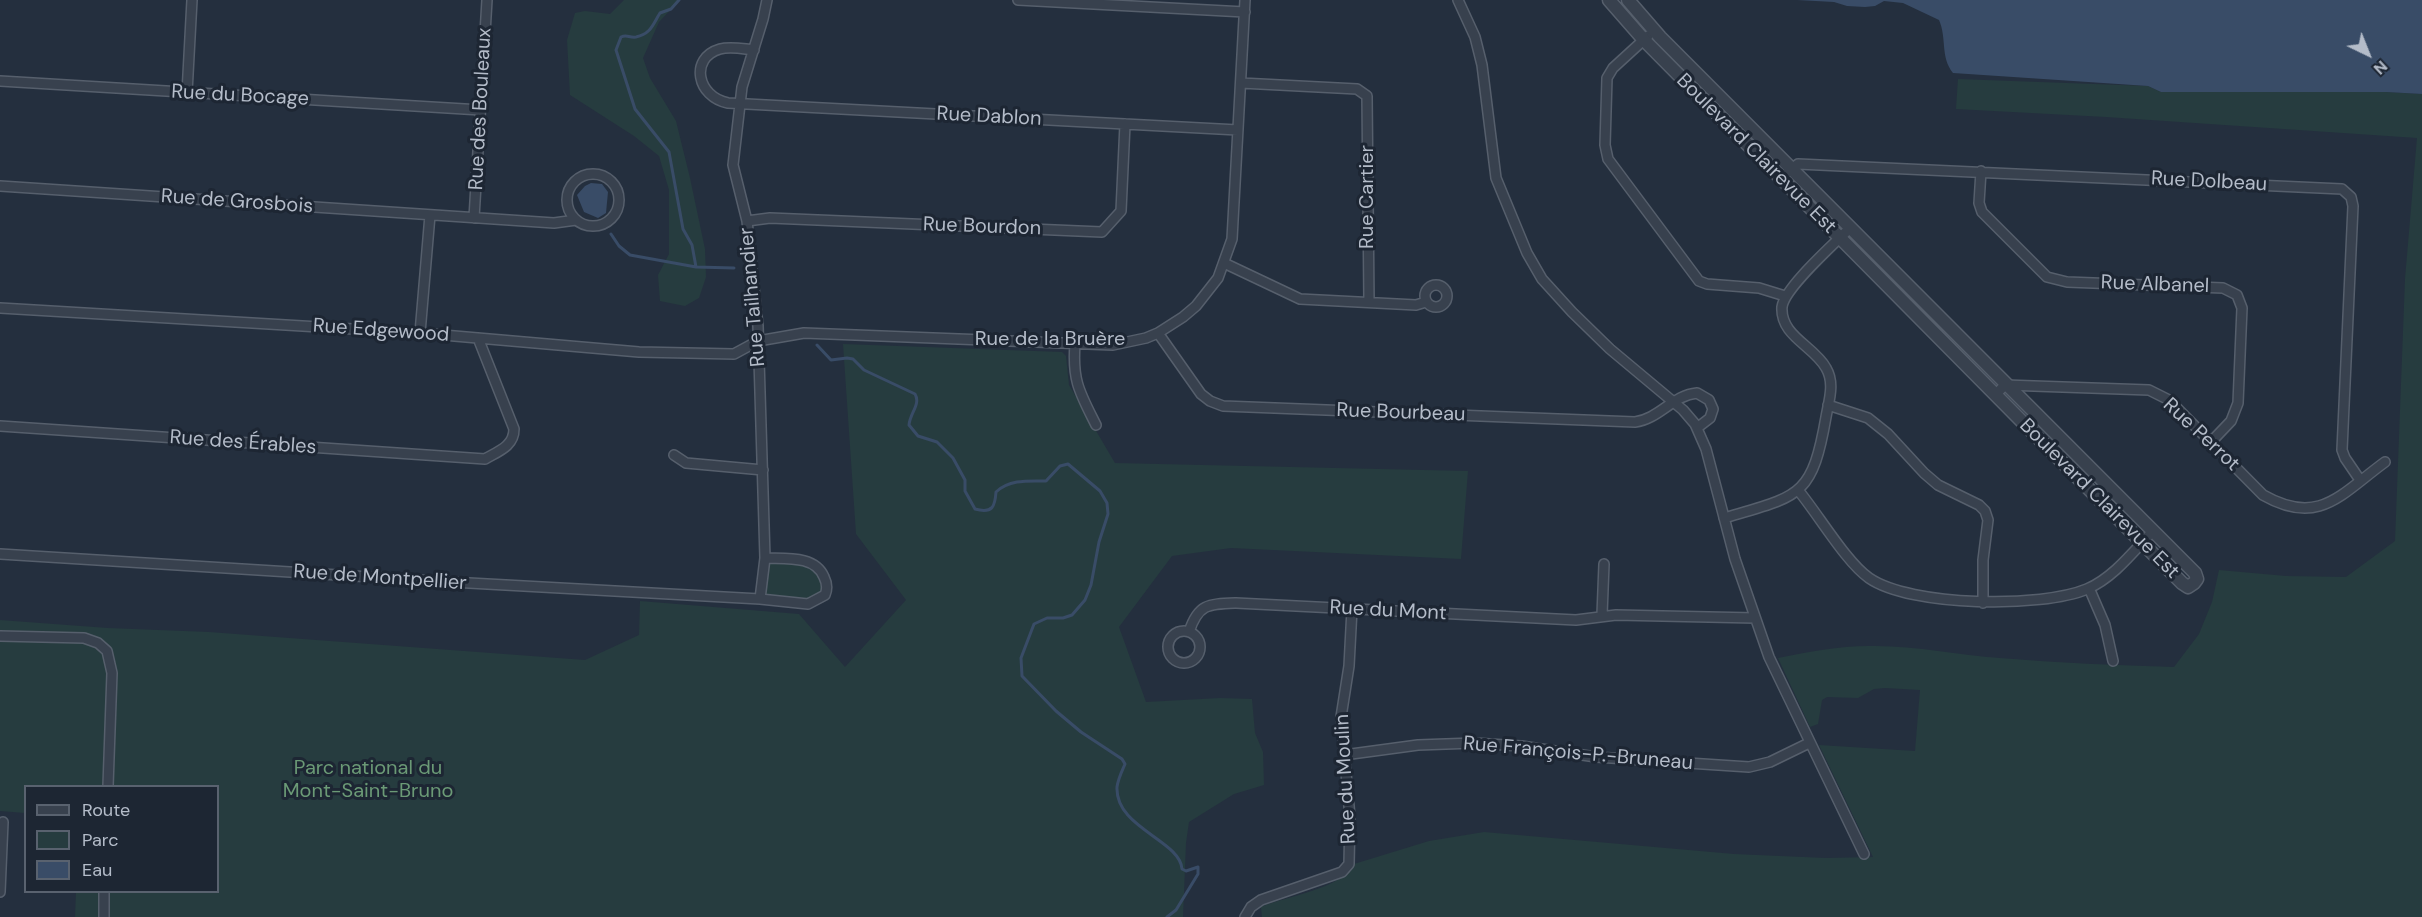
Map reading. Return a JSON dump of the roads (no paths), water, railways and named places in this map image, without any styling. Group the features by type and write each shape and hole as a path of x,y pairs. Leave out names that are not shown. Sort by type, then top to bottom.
{"street":[{"path":"187,93 192,0"},
{"name":"Rue des Bouleaux","path":"474,218 487,0"},
{"name":"Rue Tailhandier","path":"760,599 765,558 757,304 747,221 733,165 740,104 767,0"},
{"path":"1018,0 1245,12"},
{"name":"Rue de la Bruère","path":"758,340 804,333 1075,344 1129,343 1158,333 1183,317 1196,306 1218,278 1232,239 1245,0"},
{"path":"1458,0 1471,27 1480,58 1497,178 1527,253 1542,279 1572,312 1610,349 1687,414 1697,428 1769,657 1864,855"},
{"name":"Boulevard Clairevue Est","path":"1609,0 1644,40 2185,585 2190,586 2194,583 2196,575 1654,31 1628,0"},
{"path":"1654,31 1613,68 1607,78 1605,149 1608,159 1699,281 1707,284 1764,289 1785,296"},
{"name":"Rue Dablon","path":"754,50 719,49 709,55 702,68 702,83 710,96 720,101 740,104 1238,130"},
{"name":"Rue du Bocage","path":"0,81 481,110"},
{"name":"Rue Cartier","path":"1241,83 1357,89 1365,93 1368,103 1369,302"},
{"name":"Rue Bourdon","path":"747,221 770,218 1102,232 1121,211 1125,124"},
{"name":"Rue Dolbeau","path":"1791,169 1798,164 1981,171 2336,188 2348,192 2353,210 2342,447 2345,458 2360,480"},
{"path":"1781,178 1791,169"},
{"name":"Rue Albanel","path":"1981,171 1979,203 1982,212 2050,279 2067,282 2224,288 2237,295 2242,308 2238,403 2231,421 2211,442"},
{"path":"588,175 604,176 610,181 618,196 618,205 609,220 593,226 576,220 568,205 567,197 574,183 588,175"},
{"name":"Rue de Grosbois","path":"0,186 554,223 576,220"},
{"path":"420,333 430,215"},
{"path":"1724,518 1776,502 1798,490 1811,476 1818,460 1831,384 1828,370 1786,324 1782,309 1785,296 1850,228"},
{"path":"1224,263 1295,298 1416,305 1426,302"},
{"name":"Rue Edgewood","path":"0,308 420,333 639,352 734,354 758,340"},
{"name":"Rue Bourbeau","path":"1158,333 1201,394 1210,401 1223,406 1631,422 1648,419 1674,402 1694,393 1702,394 1713,407 1712,414 1697,428"},
{"name":"Rue des Érables","path":"0,426 485,459 508,445 514,437 514,429 478,338"},
{"path":"1075,344 1073,366 1077,386 1096,425"},
{"path":"1996,394 2006,385"},
{"name":"Rue Perrot","path":"2006,385 2149,390 2169,400 2263,495 2281,505 2298,509 2313,509 2326,504 2385,462"},
{"path":"1828,405 1868,418 1888,434 1938,485 1972,501 1985,511 1988,520 1983,560 1983,603"},
{"path":"674,455 686,463 763,470"},
{"path":"1798,490 1857,568 1872,580 1897,590 1963,602 1983,603 2067,595 2089,588 2108,576 2152,532"},
{"name":"Rue de Montpellier","path":"0,554 760,599 808,604 819,600 827,589 822,570 814,564 805,561 765,558"},
{"path":"1602,615 1604,564"},
{"path":"2089,588 2105,625 2113,661"},
{"name":"Rue du Mont","path":"1189,632 1199,611 1206,607 1249,603 1576,620 1602,615 1755,618"},
{"name":"Rue du Moulin","path":"1245,917 1251,907 1261,900 1342,872 1348,867 1350,817 1341,709 1349,666 1352,609"},
{"path":"0,636 84,638 96,641 106,649 111,660 112,673 108,785"},
{"name":"Rue François-P.-Bruneau","path":"1344,755 1418,745 1474,743 1521,746 1596,757 1749,767 1765,764 1809,743"},
{"path":"0,892 3,822"},
{"path":"104,893 104,917"}],"water":[{"path":"1797,0 2422,0 2422,94 2161,92 2148,86 1953,73 1946,60 1939,20 1903,3 1884,1 1875,6 1865,7"},
{"path":"591,183 602,184 608,192 606,213 598,218 584,212 577,195"}],"waterway":[{"path":"679,0 671,9 660,13 645,34 636,37 621,37 616,50 635,109 669,152 683,229 692,245 696,267 734,268"},
{"path":"611,234 619,246 630,255 696,267"},
{"path":"817,345 831,360 853,359 864,370 915,394 917,401 909,425 918,436 937,442 953,458 965,480 965,491 975,509 989,510 992,508 996,492 1007,485 1046,481 1060,466 1068,464 1100,491 1107,503 1108,514 1099,542 1091,585 1085,600 1072,615 1063,618 1047,618 1034,624 1021,658 1022,676 1056,711 1081,732 1122,759 1125,764 1117,787 1119,801 1126,813 1171,850 1179,859 1182,869 1186,871 1198,867 1198,874 1176,910 1167,917"}],"park label":[{"name":"Parc national du Mont-Saint-Bruno","path":"368,780"}]}
